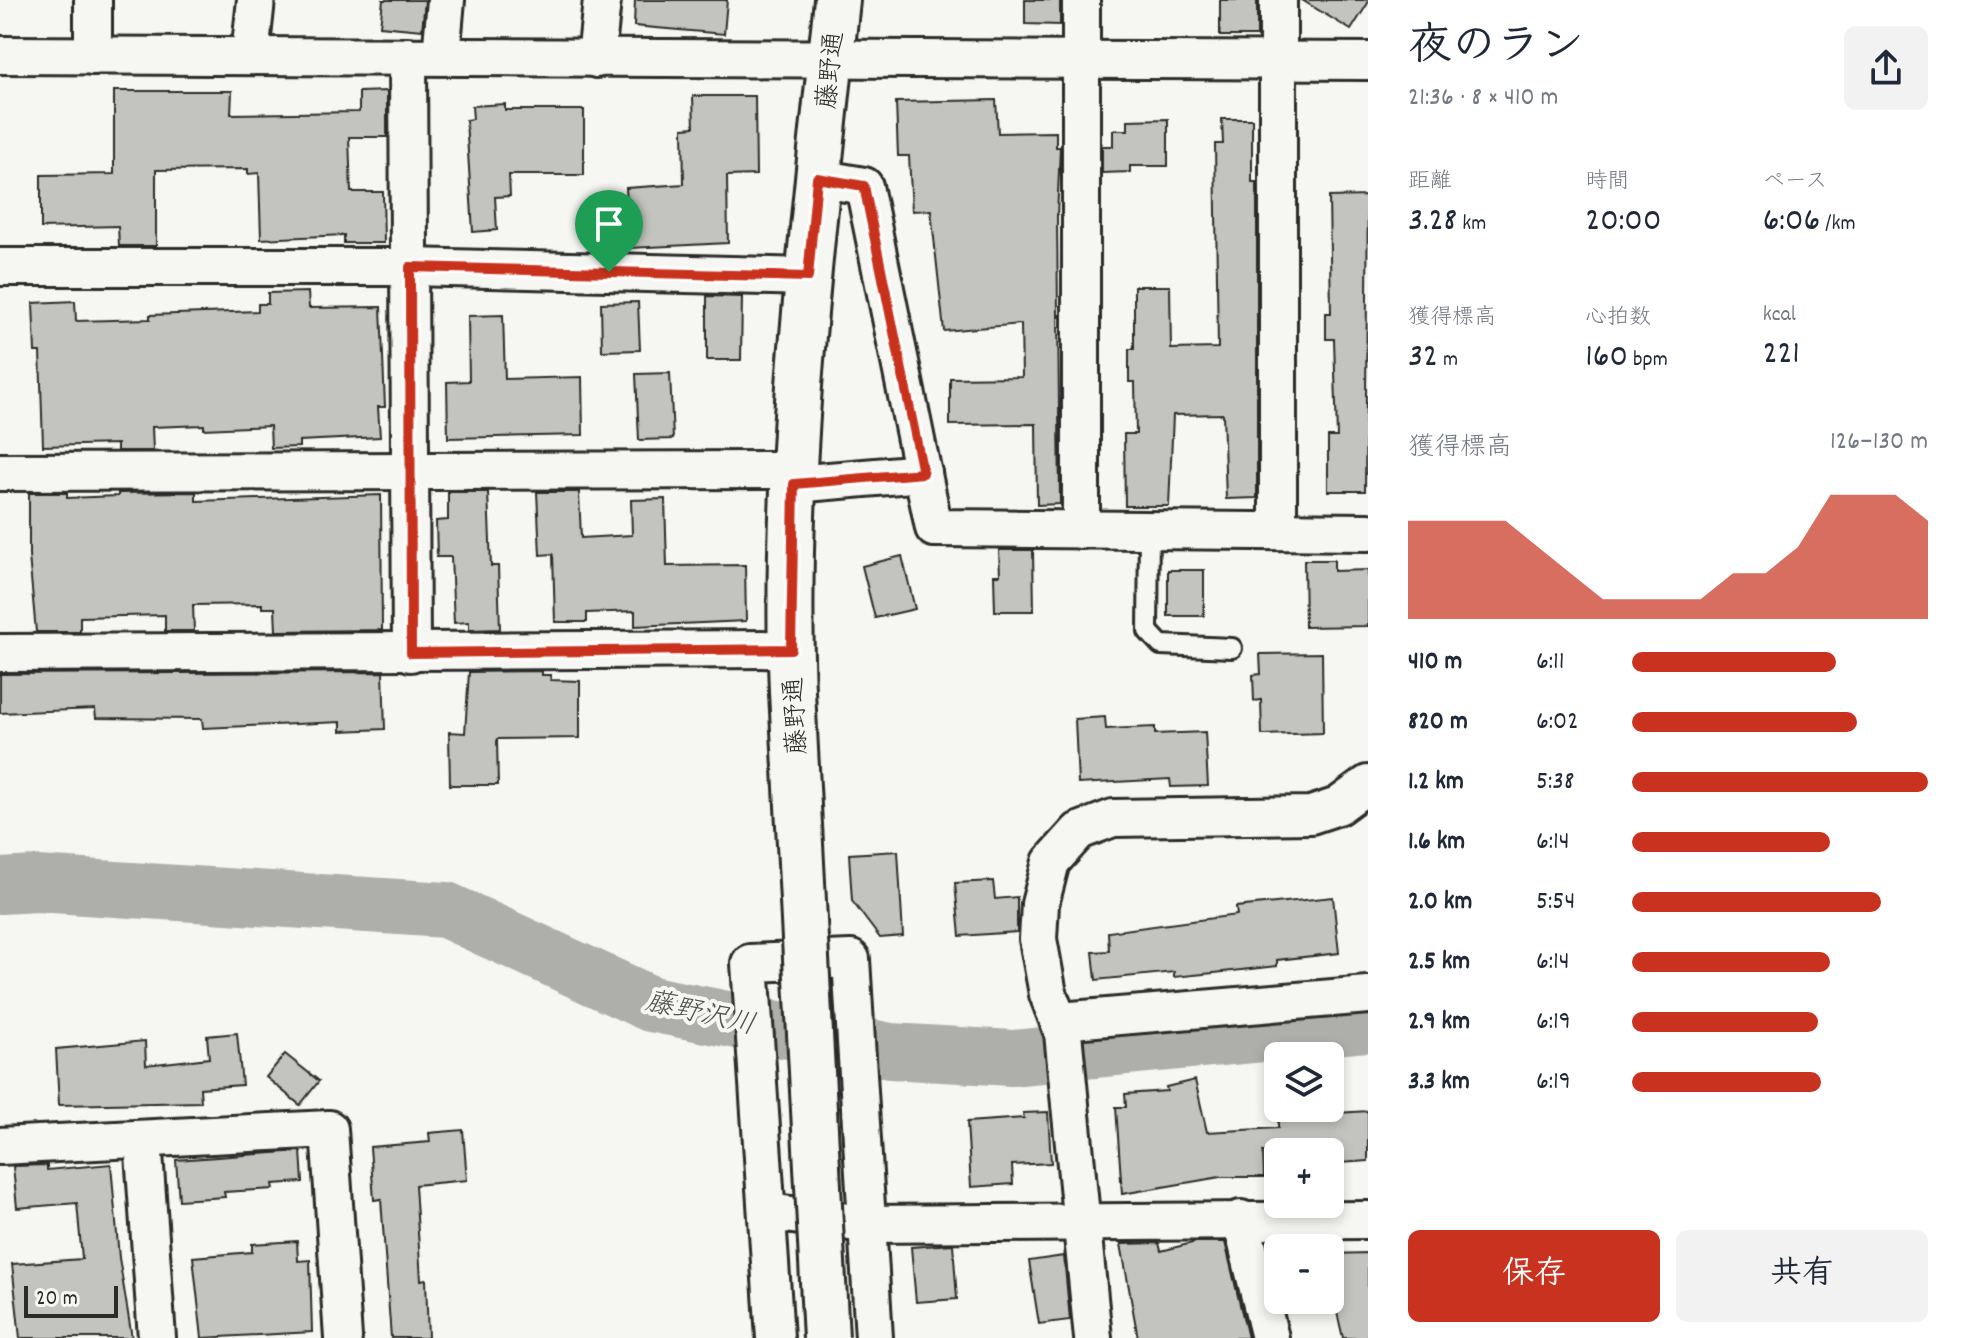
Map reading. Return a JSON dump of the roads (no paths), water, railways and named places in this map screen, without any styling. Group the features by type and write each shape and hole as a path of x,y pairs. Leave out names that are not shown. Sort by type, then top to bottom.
{"street":[{"path":"93,0 93,56"},
{"path":"250,55 256,0"},
{"path":"411,653 410,267 424,56 446,0"},
{"path":"596,59 602,0"},
{"name":"藤野通","path":"826,1338 791,649 794,477 808,277 837,0"},
{"path":"1081,0 1081,530"},
{"path":"1278,0 1278,531"},
{"path":"0,55 1368,61"},
{"path":"817,178 864,186 934,528 1368,532"},
{"path":"0,267 410,267 808,277"},
{"path":"0,472 794,477 923,473"},
{"path":"0,653 791,649"},
{"path":"1093,1338 1079,1224 1062,1027 1048,994 1038,939 1040,904 1051,862 1079,831 1113,818 1311,815 1338,806 1368,784"},
{"path":"775,1338 750,963 851,959 874,1338"},
{"path":"1062,1027 1368,995"},
{"path":"0,1146 329,1129 343,1338"},
{"path":"143,1139 157,1338"},
{"path":"767,1212 866,1224 1368,1220"},
{"path":"1241,1219 1270,1338"}],"lane":[{"path":"1149,530 1148,631 1161,645 1232,648"}],"waterway":[{"name":"藤野沢川","path":"0,886 37,884 446,910 651,1004 890,1051 1012,1058 1368,1024"}]}
